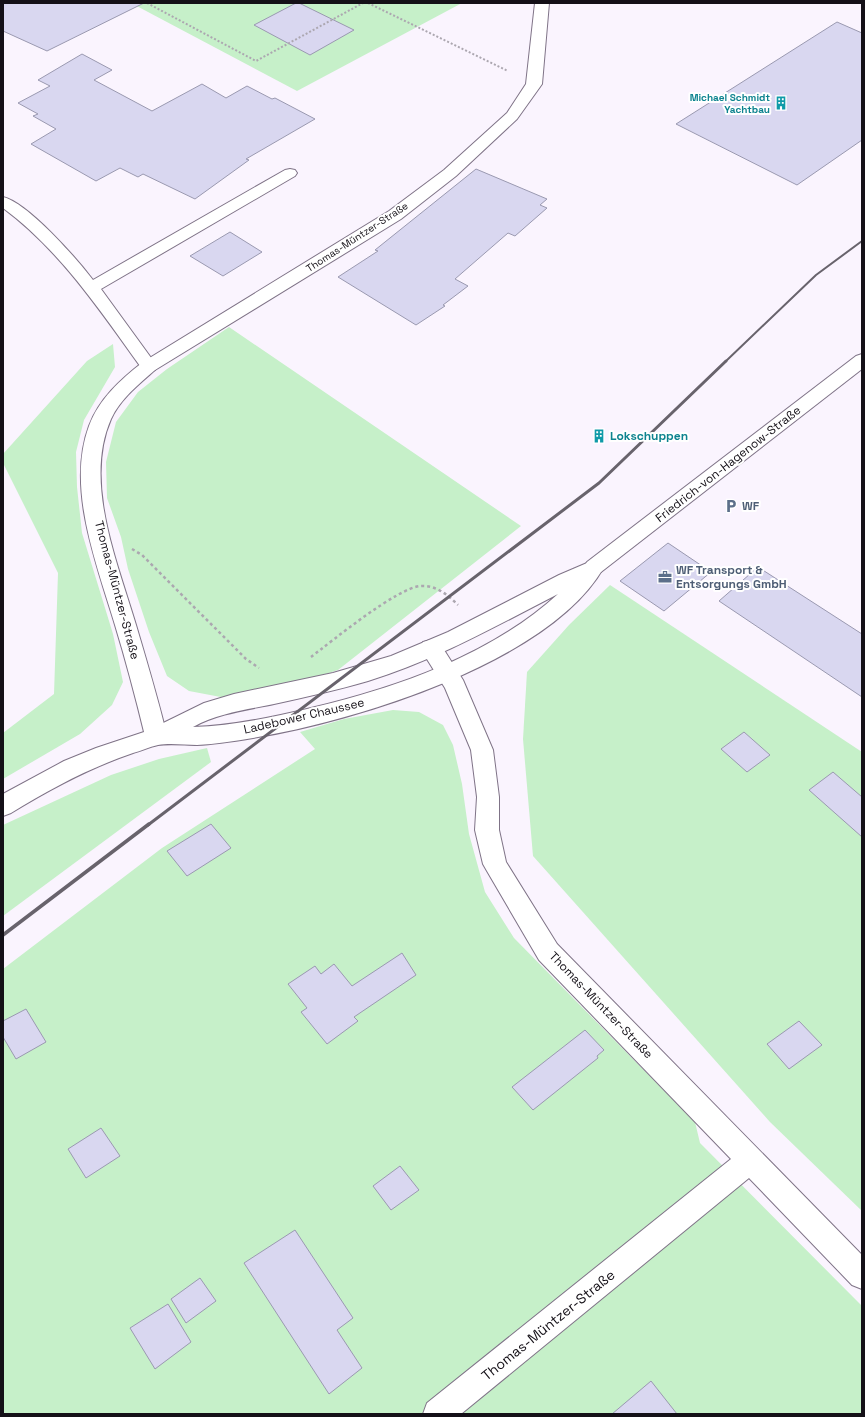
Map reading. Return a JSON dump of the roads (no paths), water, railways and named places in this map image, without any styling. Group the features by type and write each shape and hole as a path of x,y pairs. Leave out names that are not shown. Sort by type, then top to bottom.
{"street":[{"name":"Thomas-Müntzer-Straße","path":"156,736 104,553 94,502 91,460 98,428 110,402 128,383 149,366 394,215 450,173 512,116 534,84 542,3"},
{"name":"Friedrich-von-Hagenow-Straße","path":"448,673 499,647 529,629 565,600 594,567 862,360"},
{"name":"Friedrich-von-Hagenow-Straße","path":"431,648 479,626 549,588 594,567"},
{"name":"Thomas-Müntzer-Straße","path":"431,648 448,673 473,726 482,750 488,797 487,830 495,864 548,952 862,1275"},
{"name":"Ladebower Chaussee","path":"3,806 49,778 98,756 156,736 199,712 369,672 431,648"},
{"name":"Ladebower Chaussee","path":"156,736 209,735 282,724 352,706 448,673"},
{"name":"Thomas-Müntzer-Straße","path":"438,1414 750,1160"}],"lane":[{"path":"92,287 290,173"},
{"path":"3,202 17,210 43,234 92,287 149,366"}],"railway":[{"path":"725,362 816,275 862,241"},
{"path":"148,825 599,483 726,361"},
{"path":"3,935 149,824"}],"place":[{"name":"Michael Schmidt Yachtbau","path":"781,103"},
{"name":"Lokschuppen","path":"599,436"},
{"name":"WF","path":"731,506"},
{"name":"WF Transport & Entsorgungs GmbH","path":"665,577"}]}
